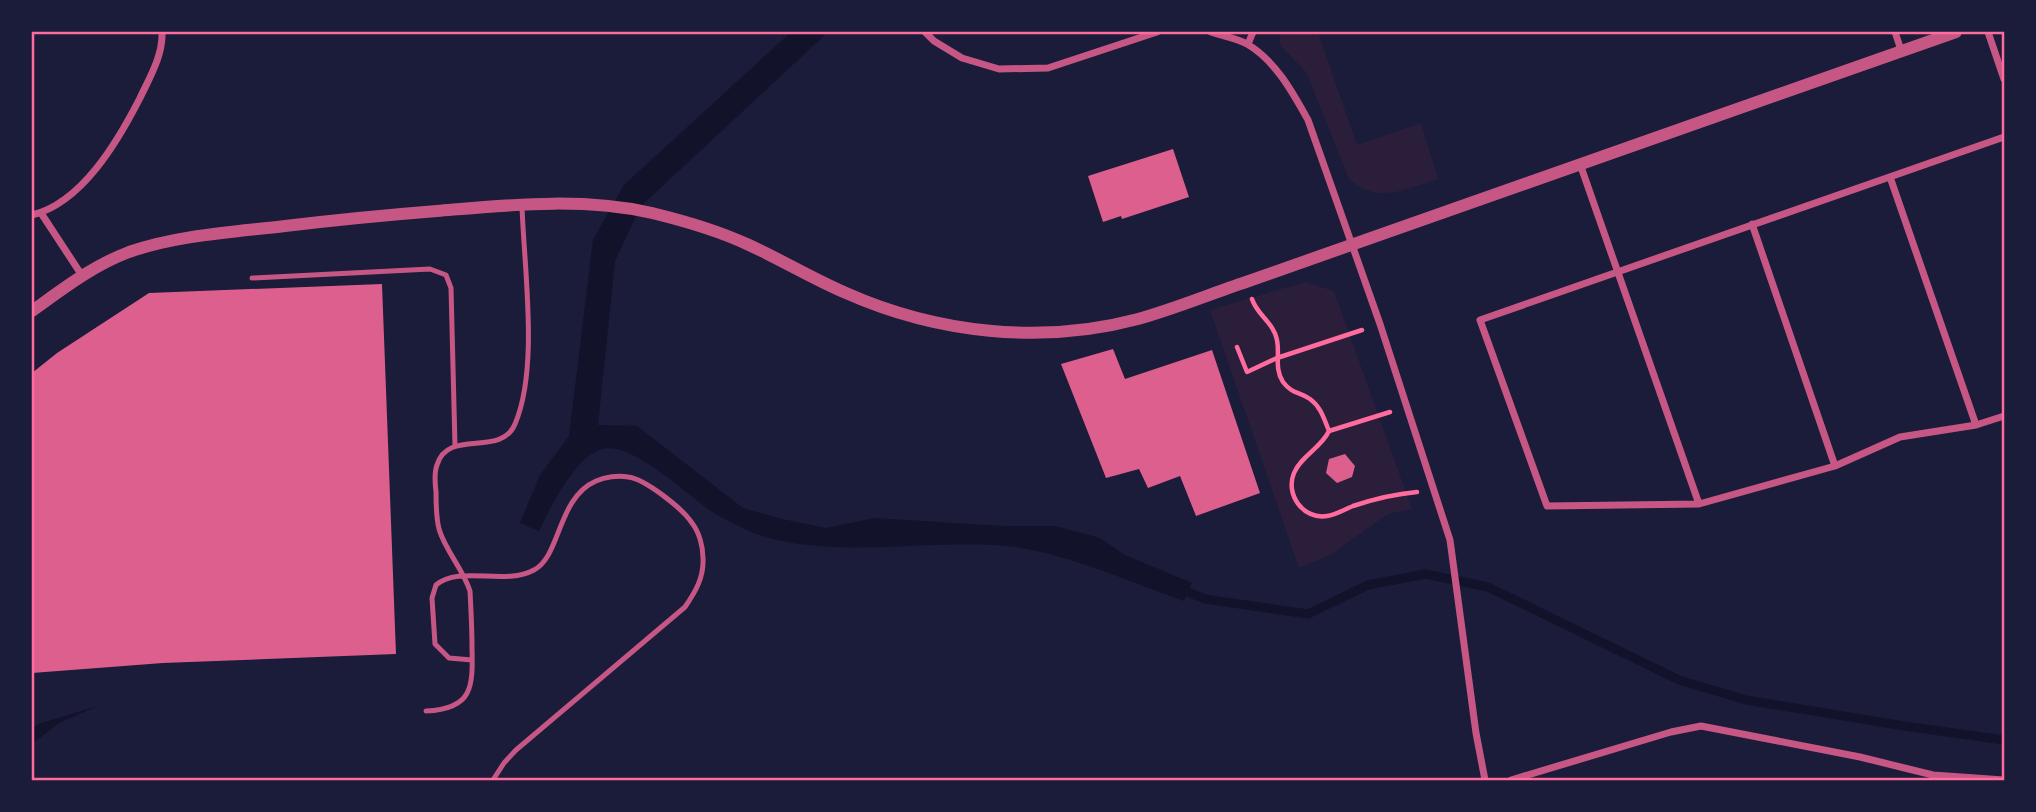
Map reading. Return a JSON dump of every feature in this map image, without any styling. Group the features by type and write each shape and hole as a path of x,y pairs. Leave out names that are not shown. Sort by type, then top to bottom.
{"street":[{"path":"32,215 41,213 74,191 97,168 121,134 153,73 163,44 162,32"},
{"path":"925,32 961,58 999,69 1048,68 1157,32"},
{"path":"1211,32 1248,44 1273,67 1293,92 1308,120 1435,489 1454,562 1476,733 1485,780"},
{"path":"1248,44 1253,32"},
{"path":"1895,32 1901,50"},
{"path":"32,312 81,274 132,251 216,234 320,221 522,203 590,204 650,212 746,243 844,292 898,314 955,326 1015,333 1079,330 1137,319 1246,282 1956,32"},
{"path":"1988,32 2004,79"},
{"path":"2004,137 1480,320 1547,506 1699,504 1835,466 1900,437 1976,425 2004,416"},
{"path":"1580,164 1699,504"},
{"path":"1890,177 1976,425"},
{"path":"41,213 81,274"},
{"path":"1752,224 1835,466"},
{"path":"1511,780 1671,732 1700,726 1860,757 1933,775 2004,780"}],"lane":[{"path":"426,711 452,708 462,700 471,686 470,591 465,576 439,532 436,468 443,452 455,446 497,441 513,430 521,409 528,362 522,203"},
{"path":"252,278 430,269 446,275 452,288 455,446"},
{"path":"472,660 449,658 438,648 433,638 432,598 436,585 449,577 504,577 536,569 546,558 570,503 594,482 616,477 629,477 642,482 685,515 699,534 703,557 699,586 685,607 516,750 504,762 493,780"}],"path":[{"path":"1246,282 1255,309 1267,320 1277,339 1277,369 1283,382 1293,393 1308,398 1321,410 1329,432"},
{"path":"1237,347 1247,372 1277,358 1380,324"},
{"path":"1407,407 1329,432 1313,452 1298,464 1291,484 1293,495 1298,505 1306,511 1327,516 1373,499 1435,489"}],"shaded area":[{"path":"791,32 828,32 641,206 615,261 598,425 637,426 743,508 826,528 875,518 1002,526 1055,526 1100,538 1125,555 1192,583 1184,601 1068,559 1020,548 967,544 825,547 769,538 717,515 662,473 633,455 608,448 586,458 566,481 539,531 520,523 540,475 569,436 593,240 624,185"},
{"path":"1280,32 1318,32 1357,145 1421,123 1438,179 1392,193 1381,193 1360,187 1349,179 1306,72 1280,45"},
{"path":"1305,282 1334,291 1412,509 1388,514 1330,555 1299,568 1210,310"},
{"path":"98,706 59,723 32,744 32,729 38,724"}],"building":[{"path":"1173,149 1189,197 1122,219 1121,216 1103,222 1088,176"},
{"path":"382,284 396,654 163,663 32,673 32,373 57,353 149,293"},
{"path":"1113,349 1125,379 1212,350 1260,493 1196,516 1180,476 1148,488 1139,469 1106,478 1061,364"},
{"path":"1345,454 1355,466 1352,477 1337,483 1326,473 1329,459"}],"waterway":[{"path":"1178,588 1205,599 1308,614 1368,585 1425,574 1488,587 1679,680 1746,700 2004,740"}]}
